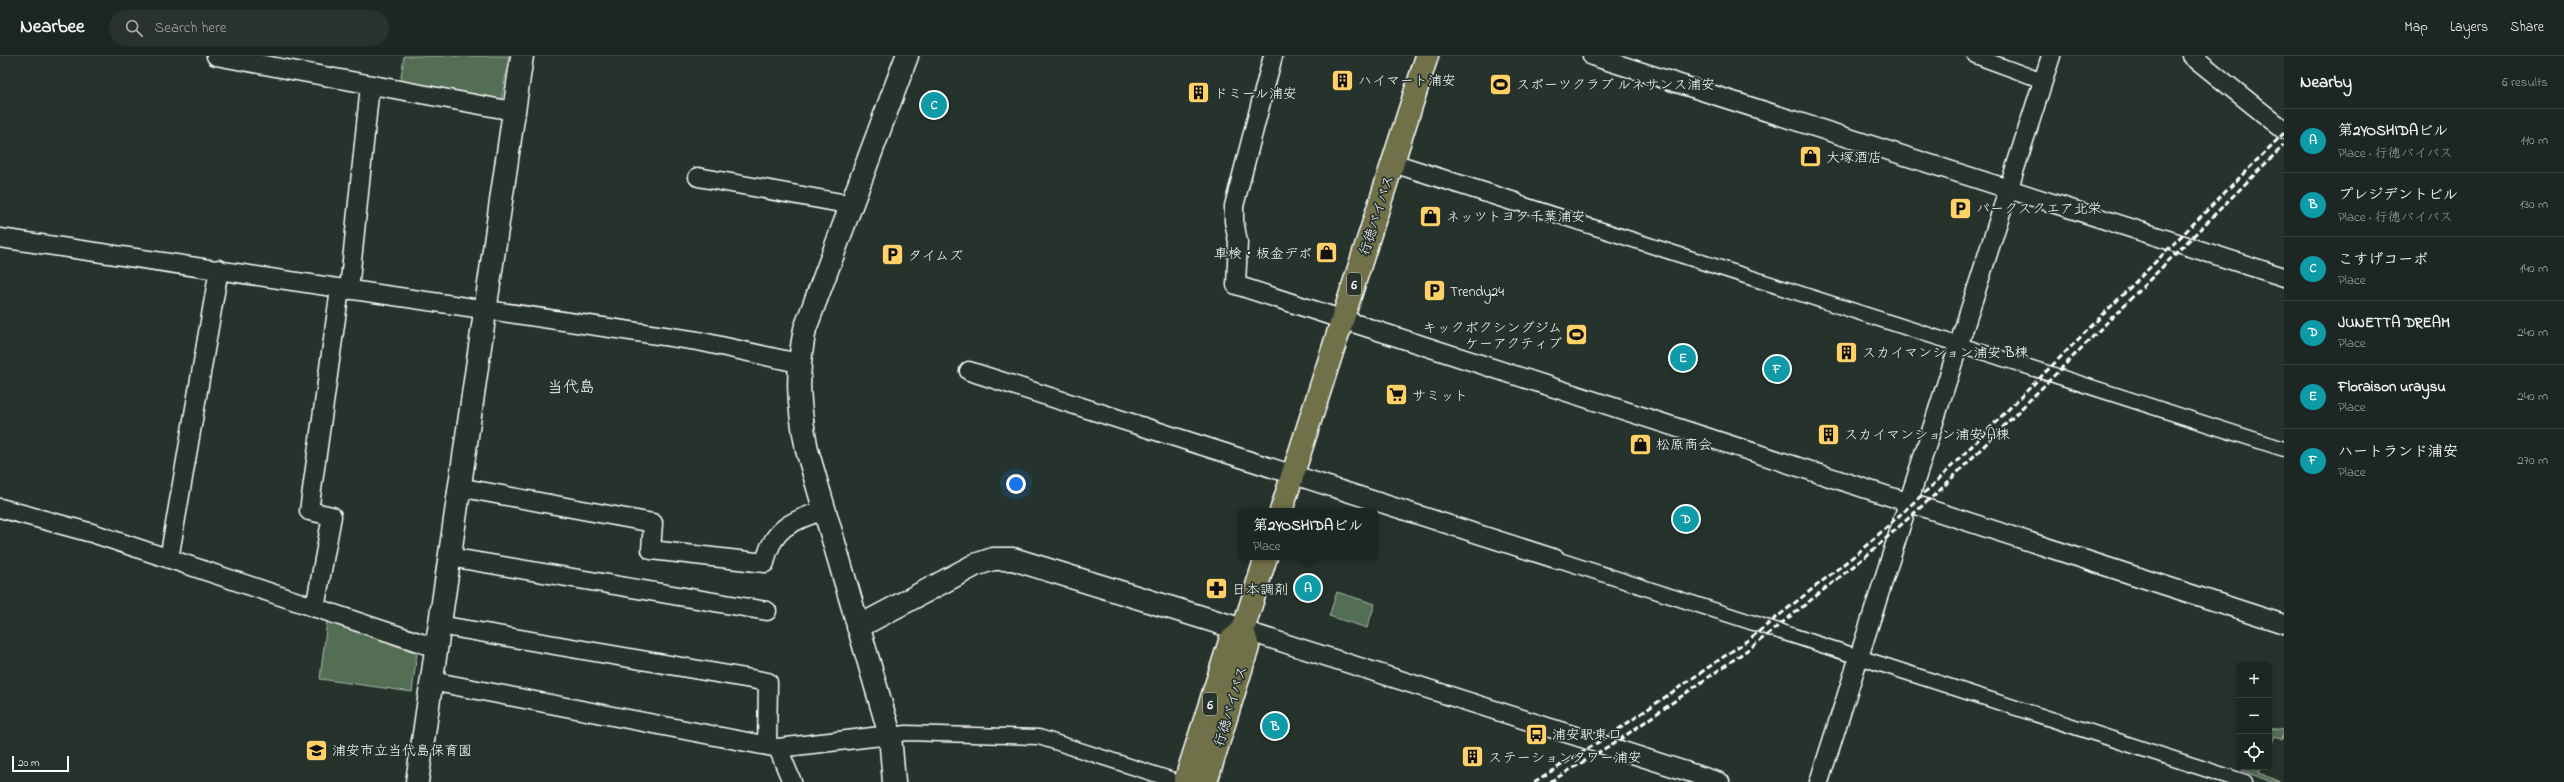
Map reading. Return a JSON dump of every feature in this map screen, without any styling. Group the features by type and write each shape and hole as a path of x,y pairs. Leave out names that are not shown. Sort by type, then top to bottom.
{"main road":[{"name":"行徳バイパス","path":"1282,508 1427,56"},
{"name":"行徳バイパス","path":"1177,780 1230,641 1243,630 1265,560"},
{"name":"行徳バイパス","path":"1206,782 1248,647 1243,630"}],"street":[{"path":"216,56 513,111"},
{"path":"417,782 458,487 522,56"},
{"path":"894,782 890,735 807,450 799,406 798,363 805,329 852,205 905,56"},
{"path":"1273,56 1234,206 1234,221 1238,242 1236,285 1344,318 2284,624"},
{"path":"1592,56 2284,277"},
{"path":"1975,56 2043,81"},
{"path":"1819,782 2051,56"},
{"path":"2192,56 2284,130"},
{"path":"315,608 332,516 309,511 344,290 370,85"},
{"path":"1393,164 2284,449"},
{"path":"698,177 852,205"},
{"path":"0,238 219,269 344,290 484,308 698,341 798,363"},
{"path":"169,559 219,269"},
{"path":"969,371 1556,558 2245,782"},
{"path":"458,487 653,523 651,550 765,563 768,545 790,522 824,510"},
{"path":"0,508 92,533 436,648"},
{"path":"449,557 767,611"},
{"path":"858,627 975,565 993,560 1013,560 1243,630 1720,782"},
{"path":"439,625 768,682 772,747 792,782"},
{"path":"431,681 772,747 906,733 1039,737 1177,780"}],"green space":[{"path":"404,56 509,56 501,102 400,84"},
{"path":"1337,592 1375,604 1367,628 1329,616"},
{"path":"327,621 417,653 412,692 320,679"},
{"path":"2272,728 2284,730 2282,740 2275,736 2272,743"},
{"path":"2242,770 2260,770 2259,773 2281,782 2271,782"}],"railway":[{"path":"1534,782 1613,733 1748,640 1859,552 1934,484 2284,133"},
{"path":"1550,782 1622,738 1753,646 1865,557 1939,491 2284,145"}],"place":[{"name":"ハイマート浦安","path":"1343,80"},
{"name":"スポーツクラブ ルネサンス浦安","path":"1501,84"},
{"name":"ドミール浦安","path":"1199,93"},
{"name":"こすげコーポ","path":"934,105"},
{"name":"大塚酒店","path":"1811,157"},
{"name":"パークスクエア北栄","path":"1961,208"},
{"name":"ネッツトヨタ千葉浦安","path":"1431,216"},
{"name":"車検・板金デポ","path":"1327,253"},
{"name":"タイムズ","path":"893,255"},
{"name":"Trendy24","path":"1434,291"},
{"name":"キックボクシングジム ケーアクティブ","path":"1577,335"},
{"name":"スカイマンション浦安 B棟","path":"1847,352"},
{"name":"Floraison uraysu","path":"1683,358"},
{"name":"ハートランド浦安","path":"1777,369"},
{"name":"サミット","path":"1396,395"},
{"name":"スカイマンション浦安 A棟","path":"1828,434"},
{"name":"松原商会","path":"1641,444"},
{"name":"JUNETTA DREAM","path":"1686,519"},
{"name":"第2YOSHIDAビル","path":"1308,588"},
{"name":"日本調剤","path":"1217,589"},
{"name":"プレジデントビル","path":"1275,726"},
{"name":"浦安駅東口","path":"1536,734"},
{"name":"浦安市立当代島保育園","path":"317,750"},
{"name":"ステーションタワー浦安","path":"1472,757"}],"district":[{"name":"当代島","path":"571,386"}]}
